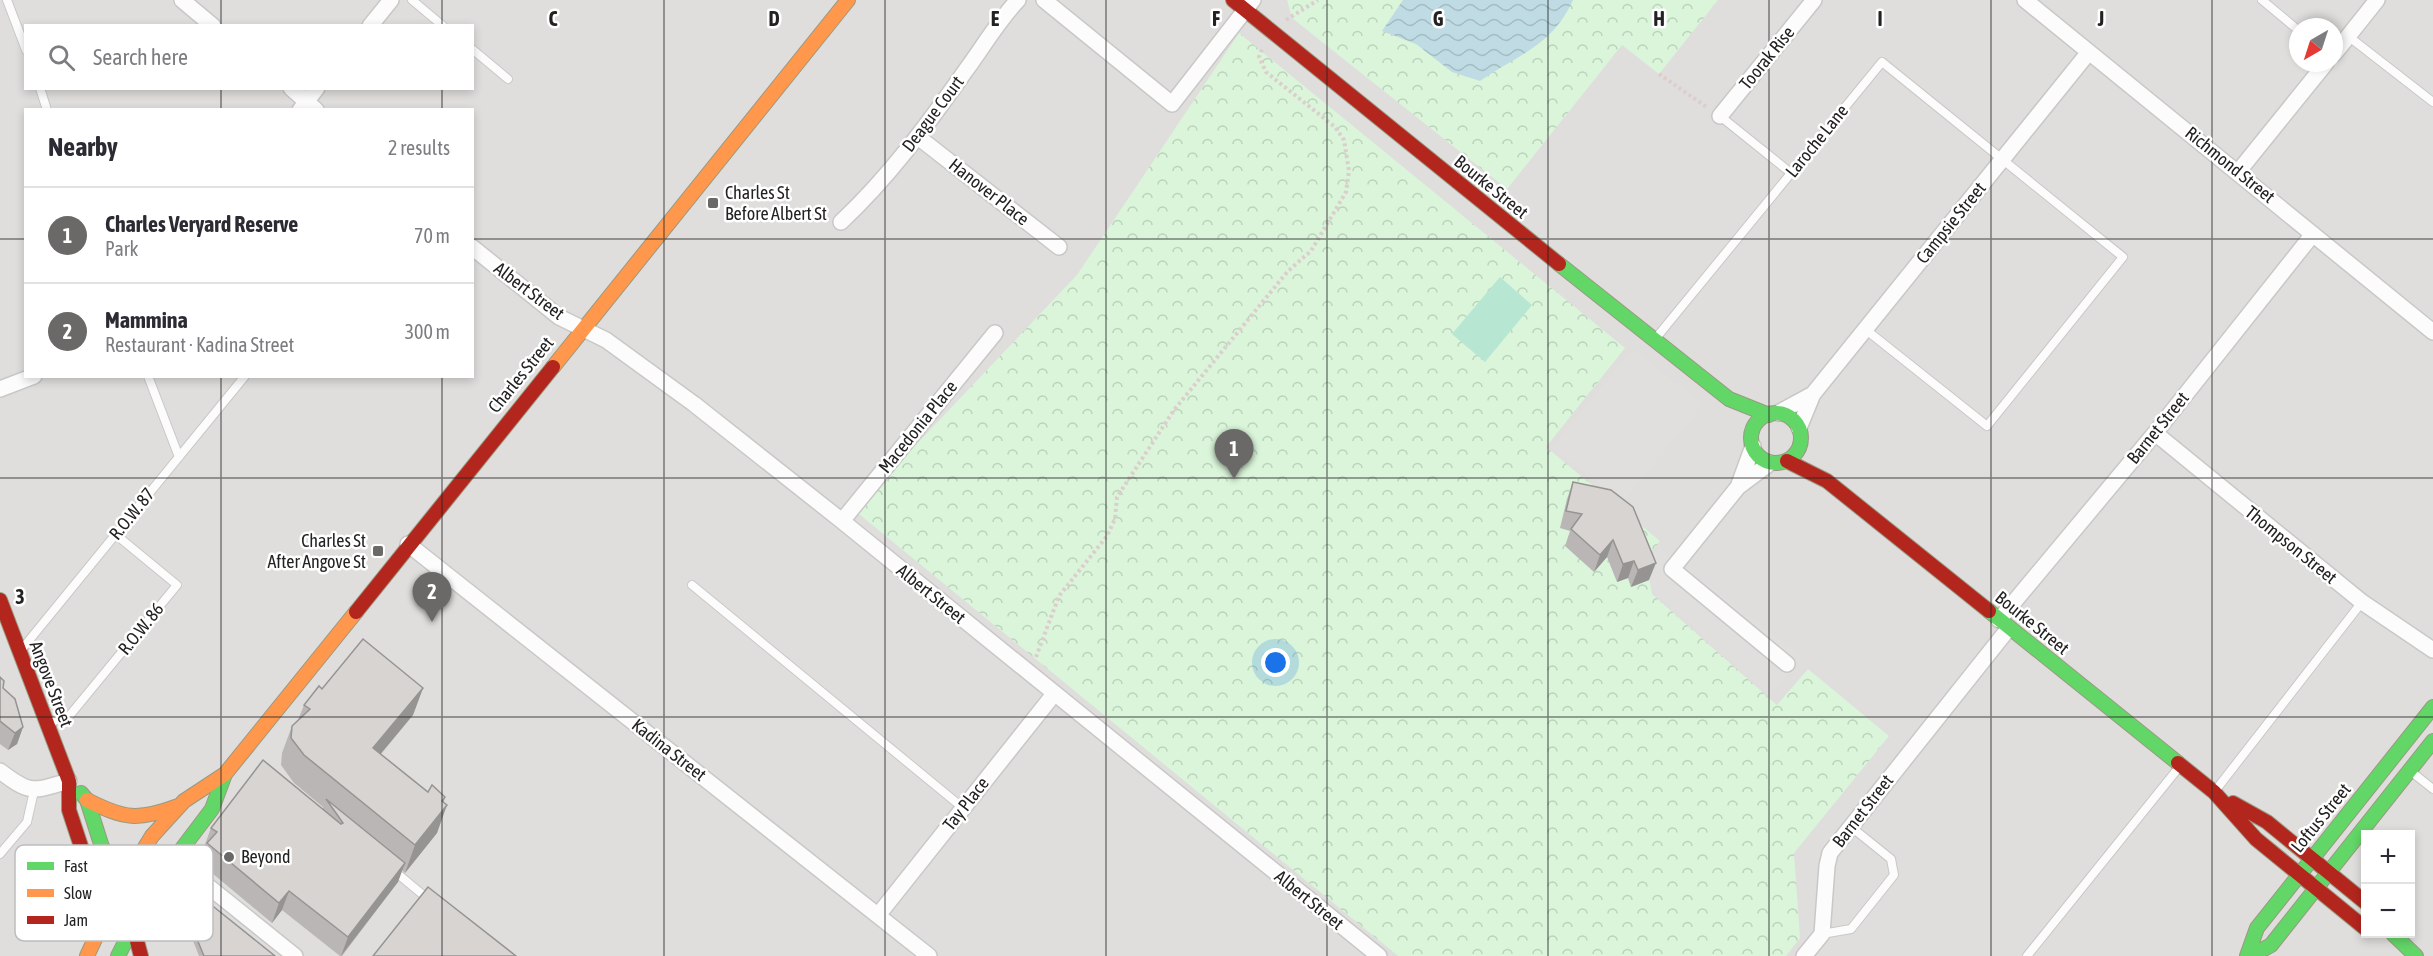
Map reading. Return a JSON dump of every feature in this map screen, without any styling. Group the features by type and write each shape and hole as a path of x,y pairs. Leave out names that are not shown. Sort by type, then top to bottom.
{"main road":[{"name":"Charles Street","path":"147,845 178,806 225,774 247,752 408,544 848,0"},
{"name":"Bourke Street","path":"1233,0 1249,5 1275,33 1460,186 1729,399 1774,414"},
{"name":"Bourke Street","path":"1729,399 1752,443"},
{"path":"1774,414 1791,418 1800,433 1798,451 1788,461 1770,463 1756,454 1752,443 1756,424 1774,414"},
{"name":"Bourke Street","path":"1800,433 1809,456 1827,481"},
{"name":"Bourke Street","path":"1788,461 1827,481 2181,765 2214,792 2256,838 2361,925"},
{"name":"Angove Street","path":"0,600 69,781 69,810 81,845"},
{"name":"Loftus Street","path":"2249,956 2256,928 2433,707"},
{"name":"Loftus Street","path":"2249,956 2271,945 2433,741"},
{"name":"Charles Street","path":"183,845 212,809 225,774"},
{"name":"Angove Street","path":"69,781 87,800 101,845"},
{"name":"Bourke Street","path":"2214,792 2267,822 2361,899"},
{"path":"87,800 132,819 146,819 178,806"},
{"path":"2396,938 2416,956"},
{"name":"Charles Street","path":"87,956 93,941"},
{"name":"Charles Street","path":"118,955 125,941"},
{"name":"Angove Street","path":"137,941 141,956"}],"street":[{"path":"182,0 211,24"},
{"path":"371,24 391,0"},
{"name":"Deague Court","path":"841,222 872,192 918,137 1001,20 1018,0"},
{"path":"1044,0 1172,104 1249,5"},
{"name":"Toorak Rise","path":"1720,116 1814,0"},
{"name":"Richmond Street","path":"2025,0 2433,332"},
{"path":"2343,42 2377,0"},
{"name":"Campsie Street","path":"1800,433 1813,394 2089,52"},
{"path":"2238,172 2319,72"},
{"path":"293,90 308,107 316,90"},
{"name":"Hanover Place","path":"918,137 1059,247"},
{"name":"Barnet Street","path":"1822,934 1830,853 2004,624 2313,234"},
{"name":"Albert Street","path":"474,249 559,317 606,340 675,390 842,521 1378,956"},
{"name":"Macedonia Place","path":"842,521 995,333"},
{"path":"0,389 29,378"},
{"name":"Campsie Street","path":"1774,414 1813,394"},
{"name":"Thompson Street","path":"2155,433 2362,602 2433,650"},
{"path":"1738,487 1752,443"},
{"path":"1770,463 1738,487 1672,569 1787,664"},
{"name":"Kadina Street","path":"408,544 929,956"},
{"name":"Tay Place","path":"879,915 1054,694"},
{"path":"0,771 18,785 34,791 69,781"},
{"path":"213,890 295,956"},
{"path":"1804,956 1822,934"}],"lane":[{"path":"8,0 24,44"},
{"path":"412,0 441,24"},
{"path":"2262,0 2289,22"},
{"path":"2348,36 2433,102"},
{"path":"474,51 508,79"},
{"name":"Laroche Lane","path":"1654,340 1882,62 2002,160"},
{"path":"41,90 46,108"},
{"path":"1720,116 1791,173"},
{"path":"1865,329 1987,426 2122,257 2002,160"},
{"path":"149,378 179,457"},
{"name":"R.O.W. 87","path":"20,652 243,378"},
{"name":"R.O.W. 86","path":"47,724 70,716 177,585 115,534"},
{"path":"692,585 963,808"},
{"path":"2214,792 2362,602"},
{"path":"2027,956 2181,765"},
{"path":"2409,770 2433,789"},
{"path":"0,854 27,822 34,791"},
{"path":"1822,934 1851,928 1894,875 1891,859 1850,826"},
{"path":"381,861 436,905"}],"path":[{"path":"1030,674 1059,596 1107,536 1115,519 1117,497 1174,410 1288,271 1311,250 1346,192 1348,158 1340,134 1262,67 1259,57 1260,52 1288,17 1318,0"},
{"path":"1659,74 1720,116"}],"shaded area":[{"path":"0,0 2433,0 2433,956 0,956"},
{"path":"1633,350 1703,404 1622,502 1552,447"},
{"path":"1660,547 1802,657 1770,696 1653,591 1647,560"}],"green space":[{"path":"1287,0 1718,0 1659,74 1622,45 1507,189 1292,18"},
{"path":"1239,33 1625,348 1546,447 1660,541 1646,558 1652,594 1777,705 1808,669 1889,736 1794,853 1800,938 1786,956 1398,956 854,510 1077,275"},
{"path":"1500,277 1532,305 1485,362 1452,334"}],"water":[{"path":"1403,0 1573,0 1565,16 1545,39 1480,81 1452,72 1416,44 1382,31"}],"building":[{"path":"1573,482 1611,490 1633,507 1656,563 1638,570 1634,561 1623,564 1613,540 1600,555 1571,529 1582,514 1566,511"},
{"path":"363,639 423,688 373,748 428,792 432,785 445,797 442,801 447,805 415,845 304,755 291,738 292,726 310,709 304,705 319,686 322,689"},
{"path":"0,677 4,681 3,688 15,699 23,727 15,733 0,721"},
{"path":"263,760 341,824 343,823 326,799 405,863 348,937 289,891 279,903 213,848 213,845 207,843 217,832 211,828"},
{"path":"428,887 516,956 373,956"},
{"path":"213,906 275,956 204,956 198,941 213,941"}],"traffic: fast":[{"path":"1559,264 1729,399 1769,415"},
{"path":"1776,413 1794,420 1801,438 1794,456 1776,463 1758,456 1751,438 1758,420 1776,413"},
{"path":"1989,611 2178,763"},
{"path":"2247,956 2257,928 2433,707"},
{"path":"2251,956 2271,945 2433,741"},
{"path":"185,845 212,809 225,774"},
{"path":"81,793 87,800 101,845"},
{"path":"2397,938 2416,956"},
{"path":"118,956 126,941"}],"traffic: slow":[{"path":"553,367 848,0"},
{"path":"146,845 184,801 225,774 356,612"},
{"path":"87,800 111,811 131,816 152,814 178,806"},
{"path":"87,956 94,941"}],"traffic: jam":[{"path":"1233,0 1559,264"},
{"path":"356,612 553,367"},
{"path":"1787,461 1827,481 1989,611"},
{"path":"0,600 69,781 69,810 81,845"},
{"path":"2178,763 2214,792 2256,839 2361,925"},
{"path":"2233,803 2267,822 2361,899"},
{"path":"137,941 141,956"}],"place":[{"name":"Charles St Before Albert St","path":"713,203"},
{"name":"Charles Veryard Reserve","path":"1234,479"},
{"name":"Charles St After Angove St","path":"378,551"},
{"name":"Mammina","path":"432,622"},
{"name":"Beyond","path":"229,857"}]}
